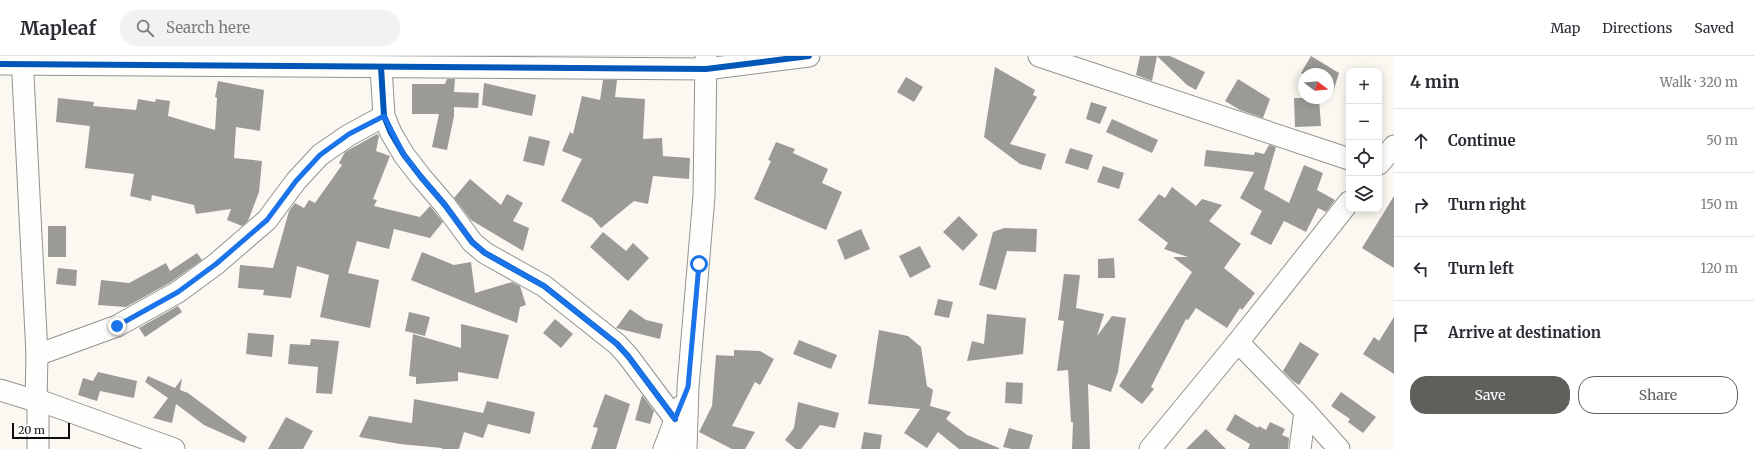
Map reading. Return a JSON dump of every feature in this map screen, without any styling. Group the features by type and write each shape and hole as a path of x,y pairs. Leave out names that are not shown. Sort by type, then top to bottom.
{"street":[{"path":"0,64 22,60 387,64 706,62 809,56"},
{"path":"1039,56 1346,158"},
{"path":"22,60 37,355 38,449"},
{"path":"686,449 688,387 704,196 706,62"},
{"path":"387,64 384,116 404,155 445,205 472,242 485,253 544,286 617,344 628,356 675,419"},
{"path":"37,355 117,326 178,292 216,264 267,220 296,181 320,155 349,134 384,116"},
{"path":"1382,160 1394,146"},
{"path":"1150,449 1238,342 1346,206"},
{"path":"1238,342 1306,411 1339,449"},
{"path":"664,449 688,387"},
{"path":"0,390 37,400 174,449"},
{"path":"1300,449 1306,411"}],"building":[{"path":"1140,56 1157,56 1152,81 1136,75"},
{"path":"1157,56 1170,56 1205,72 1196,90 1187,85"},
{"path":"1311,56 1331,68 1304,68"},
{"path":"995,67 1035,90 1033,95 1037,97 1010,144 1046,154 1041,170 1020,164 984,137"},
{"path":"1334,70 1339,73 1334,89"},
{"path":"906,77 923,87 914,102 897,92"},
{"path":"447,79 455,79 454,92 479,93 478,108 454,107 454,116 447,150 432,147 439,114 412,114 412,84 445,84"},
{"path":"1238,79 1270,99 1263,118 1240,110 1225,101"},
{"path":"603,80 617,80 615,97 645,99 643,139 662,138 663,156 690,158 689,179 653,176 648,204 634,201 601,228 592,218 561,201 582,159 562,151 570,132 573,134 582,96 600,100"},
{"path":"218,81 264,90 260,131 236,127 234,158 262,161 259,192 248,221 242,226 227,220 231,209 196,214 194,205 152,195 151,201 130,196 134,174 85,168 90,126 56,122 58,98 94,102 93,106 136,110 138,99 155,102 156,99 170,101 168,116 215,130 217,98 215,97"},
{"path":"484,83 536,95 532,116 482,105"},
{"path":"1294,98 1298,98 1298,104 1319,104 1321,126 1295,127"},
{"path":"1091,102 1107,107 1100,124 1086,119"},
{"path":"1112,119 1158,140 1152,153 1106,132"},
{"path":"377,134 379,136 376,151 390,156 373,199 377,200 374,206 420,217 430,206 443,222 430,238 394,229 389,249 357,241 348,273 379,280 370,328 320,317 329,275 297,266 291,298 263,295 264,290 238,288 240,265 273,268 289,211 295,203 304,208 309,200 315,203 342,165 339,163 345,152"},
{"path":"529,136 550,141 544,166 523,161"},
{"path":"776,142 795,149 793,153 828,169 822,183 842,192 826,230 754,199 771,161 768,160"},
{"path":"1269,145 1276,147 1264,189 1289,203 1304,165 1323,173 1317,190 1335,200 1326,212 1318,208 1306,232 1284,221 1271,245 1250,234 1262,211 1240,198 1254,172 1204,166 1206,150 1254,155 1255,152 1264,154"},
{"path":"1070,148 1093,155 1088,170 1065,163"},
{"path":"1103,166 1124,173 1119,189 1097,182"},
{"path":"470,179 501,205 507,194 523,203 513,221 529,228 523,251 471,220 454,198"},
{"path":"1172,187 1196,206 1202,199 1222,205 1209,221 1241,244 1224,268 1255,293 1242,310 1240,308 1227,328 1196,308 1188,320 1186,319 1151,387 1154,389 1142,404 1119,386 1192,272 1173,257 1188,257 1164,249 1168,243 1138,220 1159,194 1165,198"},
{"path":"1394,196 1394,268 1362,248"},
{"path":"959,216 978,235 963,251 943,232"},
{"path":"48,226 66,226 66,257 48,257"},
{"path":"1004,228 1037,229 1036,252 1007,251 996,290 979,285 993,232"},
{"path":"861,229 870,249 845,260 837,240"},
{"path":"603,232 626,251 633,243 649,258 628,281 590,247"},
{"path":"920,246 931,267 910,278 899,256"},
{"path":"422,252 454,265 471,262 475,293 512,282 520,286 526,305 520,307 517,323 411,280"},
{"path":"197,253 202,260 171,282 126,307 98,305 101,280 129,283 166,263 170,271"},
{"path":"1114,258 1115,278 1098,278 1098,259"},
{"path":"58,268 77,270 76,286 56,284"},
{"path":"1064,274 1080,275 1076,308 1104,314 1097,336 1112,316 1126,318 1118,372 1111,392 1088,384 1090,449 1072,449 1073,422 1071,422 1068,370 1057,371 1064,321 1058,320"},
{"path":"938,299 953,302 949,318 934,315"},
{"path":"178,306 182,312 145,337 139,328"},
{"path":"630,309 646,320 663,324 660,339 616,328"},
{"path":"409,312 430,317 425,336 405,331"},
{"path":"987,314 1026,318 1023,354 967,361 972,341 984,344"},
{"path":"1394,317 1394,374 1363,354 1374,337 1379,341"},
{"path":"555,319 573,334 561,348 543,333"},
{"path":"461,324 509,335 498,379 458,372 458,381 416,384 416,377 409,376 413,334 461,348"},
{"path":"879,330 908,336 921,347 927,386 933,390 930,406 951,412 946,419 967,435 999,449 959,449 938,432 927,448 904,433 920,409 868,404"},
{"path":"248,333 274,335 272,357 246,354"},
{"path":"311,339 339,341 332,394 316,393 318,367 288,364 290,344 310,345"},
{"path":"799,340 837,355 831,369 793,354"},
{"path":"1300,342 1319,354 1299,385 1283,371"},
{"path":"734,350 760,351 774,359 760,385 755,382 732,426 755,432 745,449 732,449 699,432 712,406 716,355 734,356"},
{"path":"98,372 137,381 134,398 100,391 97,401 78,395 83,378 93,381"},
{"path":"148,376 175,388 182,378 180,390 188,393 247,437 244,443 204,425 176,404 172,423 153,418 168,398 145,382"},
{"path":"1006,382 1023,383 1022,404 1005,403"},
{"path":"1341,392 1376,417 1363,433 1348,422 1350,419 1331,406"},
{"path":"605,394 630,404 616,449 591,449 598,428 593,427"},
{"path":"642,395 654,411 650,424 635,420"},
{"path":"414,399 483,413 487,401 535,412 530,434 488,424 483,438 464,432 459,449 442,449 400,444 359,437 369,416 412,423"},
{"path":"798,402 839,413 835,428 820,425 801,449 796,449 785,440 794,428"},
{"path":"1235,414 1258,428 1259,426 1266,430 1270,422 1285,429 1282,435 1289,438 1288,449 1248,449 1250,444 1226,430"},
{"path":"286,417 313,431 303,449 268,449"},
{"path":"1009,428 1033,435 1029,449 1012,449 1003,447"},
{"path":"1206,429 1226,449 1186,449"},
{"path":"864,432 882,435 880,449 861,449"}],"cycle path":[{"path":"0,64 706,69 809,56"},
{"path":"381,67 384,116 391,133 404,155 445,205 472,242 485,253 544,286 617,344 628,356 675,419"}],"route":[{"path":"117,326 178,292 216,264 267,220 296,181 320,155 349,134 384,116 391,133 404,155 445,205 472,242 485,253 544,286 617,344 628,356 675,419 688,387 699,264"}]}
